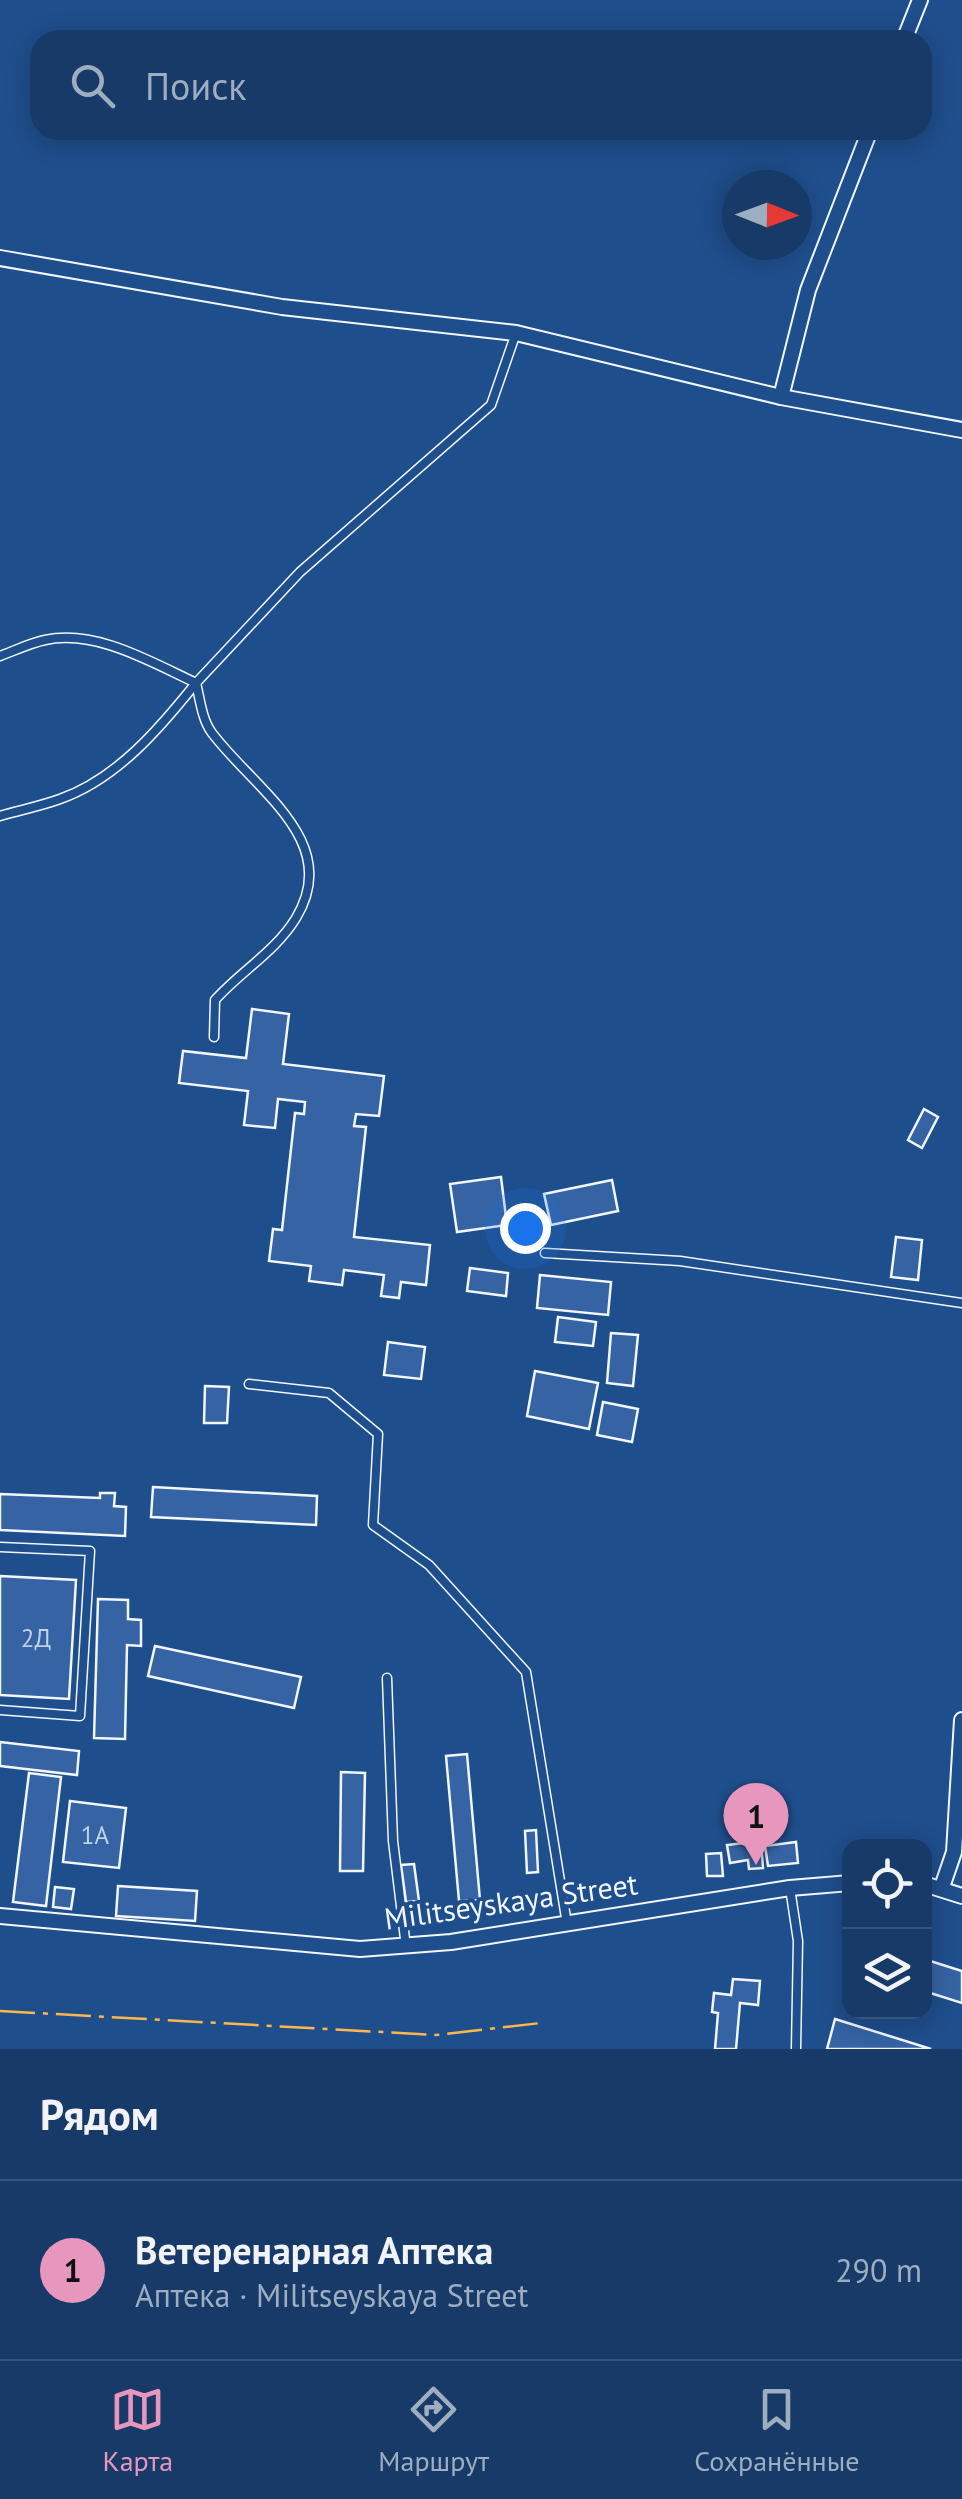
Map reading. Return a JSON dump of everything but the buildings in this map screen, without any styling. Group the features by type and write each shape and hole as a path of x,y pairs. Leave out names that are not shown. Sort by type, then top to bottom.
{"street":[{"path":"908,30 920,0"},
{"path":"781,398 808,290 866,140"},
{"path":"0,258 282,306 516,333 781,398 962,430"},
{"path":"942,1888 954,1852 962,1720"},
{"name":"Militseyskaya Street","path":"0,1916 307,1945 406,1947 790,1888 842,1885"},
{"path":"932,1886 962,1896"}],"lane":[{"path":"0,816 64,798 109,772 170,716 300,572 491,405 516,333"},
{"path":"0,656 45,640 70,638 117,647 196,683 210,730 303,837 311,864 310,882 297,916 277,944 216,1000 214,1037"},
{"path":"544,1253 680,1260 962,1303"},
{"path":"248,1384 328,1393 378,1434 372,1525 429,1565 526,1672 567,1924"},
{"path":"0,1547 90,1551 80,1716 0,1710"},
{"path":"387,1678 393,1841 406,1947"},
{"path":"790,1888 798,1940 796,2049"}],"power":[{"path":"0,2011 436,2035 541,2023"}],"place":[{"name":"Ветеренарная Аптека","path":"756,1865"}]}
